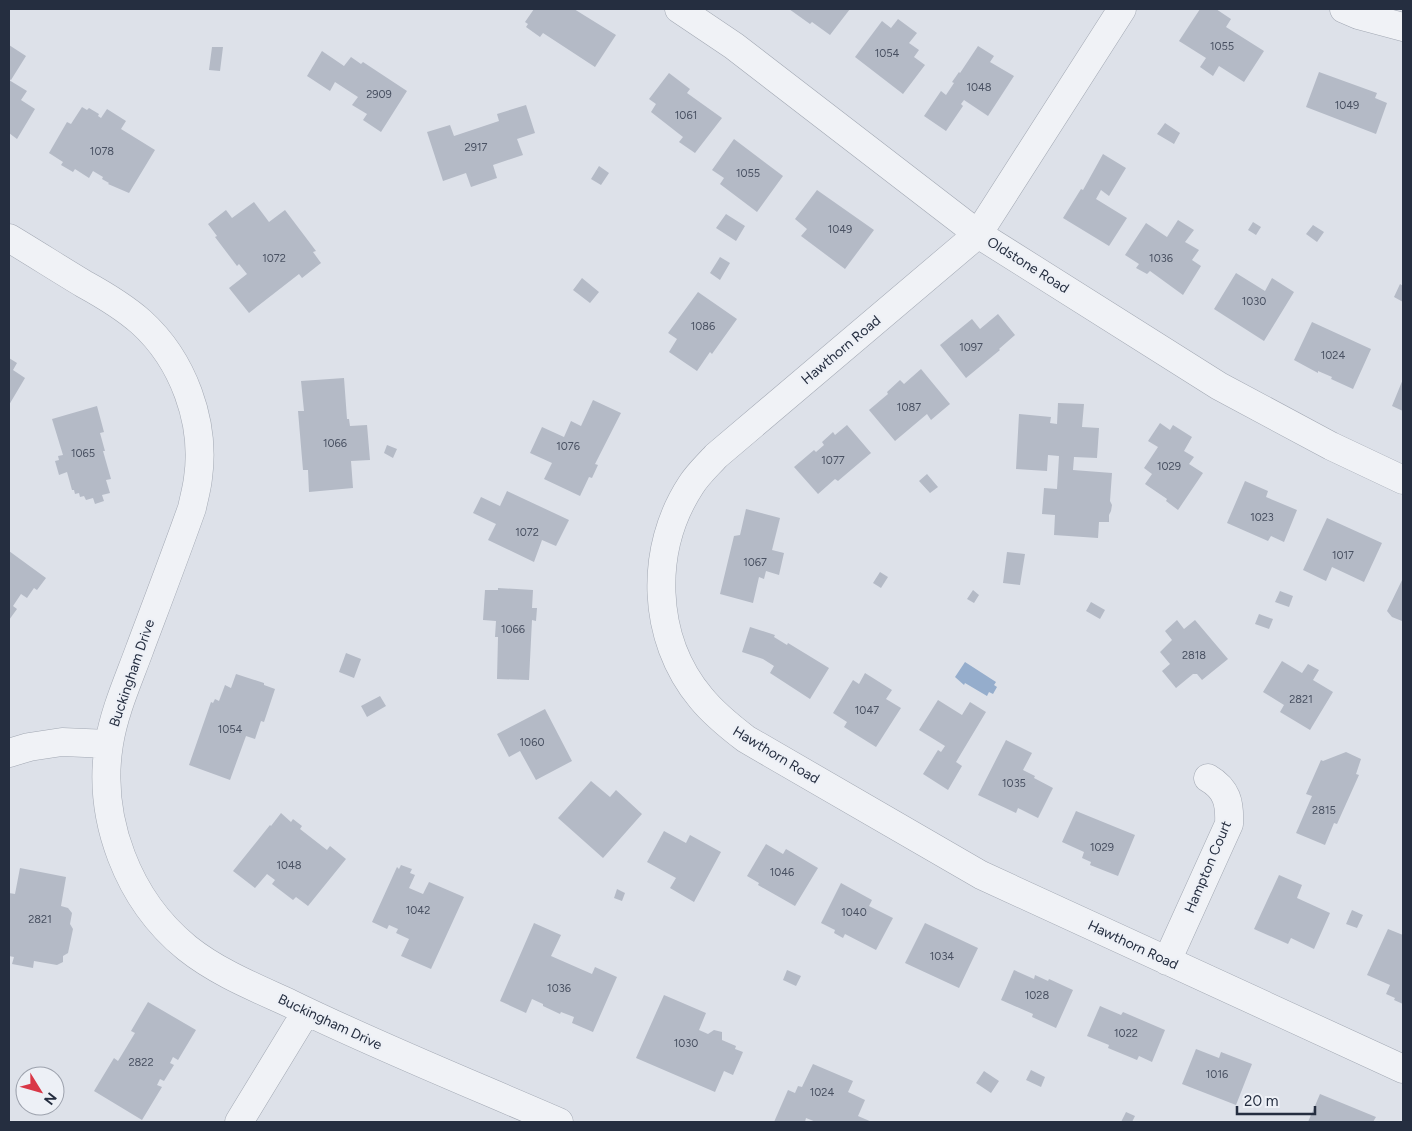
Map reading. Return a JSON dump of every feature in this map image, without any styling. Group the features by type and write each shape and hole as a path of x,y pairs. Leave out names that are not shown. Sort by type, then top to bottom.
{"street":[{"name":"Oldstone Road","path":"679,9 734,46 978,234 1219,386 1323,442 1403,480"},
{"name":"Hawthorn Road","path":"1122,9 978,234 716,456 692,483 677,510 665,544 661,574 662,604 668,635 680,665 700,697 721,720 746,739 981,875 1403,1069"},
{"path":"1344,9 1403,28"},
{"name":"Buckingham Drive","path":"9,238 116,303 142,322 166,351 182,378 193,408 199,445 198,477 192,508 119,705 109,744 106,782 110,820 121,856 137,891 160,921 186,948 218,969 306,1012 559,1122"},
{"path":"9,754 29,747 62,742 109,744"},
{"name":"Hampton Court","path":"1167,961 1229,824 1230,807 1224,791 1208,778"},
{"path":"239,1122 306,1012"}],"water":[{"path":"965,662 996,682 994,685 997,687 993,694 989,692 987,696 965,683 964,685 955,677"}],"building":[{"path":"534,9 574,9 616,35 595,67 543,33 540,37 526,27 528,24 525,22"},
{"path":"789,9 850,9 830,35"},
{"path":"1200,9 1216,9 1231,19 1226,27 1264,51 1244,82 1219,66 1213,76 1200,67 1206,58 1179,41"},
{"path":"898,19 917,33 909,43 919,50 914,57 925,65 903,94 855,57 882,21 891,28"},
{"path":"9,45 26,56 11,80 9,79"},
{"path":"978,46 994,56 990,62 1014,76 988,116 964,100 961,104 963,106 946,131 924,116 941,91 946,95 954,83 952,82"},
{"path":"212,47 223,47 220,71 209,70"},
{"path":"322,51 344,66 351,57 361,64 363,62 407,91 381,132 363,120 367,114 352,105 358,97 335,82 330,91 307,76"},
{"path":"1319,72 1377,93 1375,98 1387,103 1376,134 1306,107"},
{"path":"669,73 690,89 687,93 722,118 695,153 679,142 683,137 651,112 656,104 649,99"},
{"path":"9,80 27,91 21,100 35,109 17,139 9,133"},
{"path":"526,105 535,133 517,139 523,155 493,165 497,178 471,187 466,173 443,181 427,132 450,125 454,136 499,121 497,114"},
{"path":"82,107 87,110 89,108 99,114 98,116 101,118 107,109 126,121 121,129 155,150 129,193 108,184 102,179 103,177 93,171 89,178 75,169 73,172 61,165 63,162 49,153 67,122 71,124"},
{"path":"1165,123 1180,133 1174,144 1157,134"},
{"path":"734,139 783,176 757,212 720,184 724,178 712,170"},
{"path":"1103,154 1126,168 1109,196 1101,190 1096,199 1127,218 1109,246 1063,218 1081,189 1083,190"},
{"path":"599,166 609,173 601,185 591,179"},
{"path":"817,190 874,230 845,269 801,236 807,229 795,219"},
{"path":"254,202 269,222 285,210 316,251 313,252 321,263 302,278 299,274 249,313 229,288 247,274 239,264 237,266 215,237 217,236 208,224 226,210 232,218"},
{"path":"726,214 745,226 736,241 716,228"},
{"path":"1178,220 1194,230 1185,242 1199,250 1192,260 1201,266 1183,295 1150,271 1147,274 1136,268 1139,264 1125,255 1146,223 1167,237"},
{"path":"1253,222 1261,227 1256,235 1248,230"},
{"path":"1313,225 1324,232 1317,242 1306,234"},
{"path":"720,257 730,263 720,280 710,273"},
{"path":"1236,273 1265,291 1272,278 1294,292 1264,341 1214,309"},
{"path":"582,278 599,292 590,303 573,290"},
{"path":"1400,284 1403,286 1403,302 1394,297"},
{"path":"698,292 737,319 712,354 710,352 697,371 669,352 677,339 668,333"},
{"path":"998,314 1015,335 966,378 940,345 972,319 980,329"},
{"path":"1312,322 1371,349 1353,389 1331,379 1332,377 1318,371 1318,373 1294,360"},
{"path":"9,358 17,363 13,370 25,378 9,405"},
{"path":"921,369 950,404 931,420 927,414 895,441 869,410 888,394 887,392 900,380 904,384"},
{"path":"344,378 347,419 349,419 350,426 367,425 370,460 351,461 353,488 309,492 308,470 303,470 298,411 304,411 301,381"},
{"path":"1403,379 1403,411 1392,406"},
{"path":"593,400 621,413 595,464 598,465 592,478 589,477 580,496 544,479 552,463 530,453 542,427 564,437 571,421 581,426"},
{"path":"1058,403 1084,404 1082,427 1099,428 1097,458 1074,457 1073,470 1112,473 1110,501 1112,505 1109,522 1099,522 1098,538 1054,535 1055,515 1042,514 1044,488 1057,489 1059,456 1048,455 1047,471 1016,469 1019,414 1051,417 1050,423 1057,424"},
{"path":"97,406 104,432 100,433 105,451 103,451 111,479 106,480 110,493 102,495 104,501 95,504 93,498 86,500 84,496 80,497 79,493 75,494 67,472 59,475 55,461 59,460 58,456 63,455 52,419"},
{"path":"1160,423 1170,430 1173,425 1192,437 1184,451 1194,457 1189,464 1203,473 1178,510 1166,501 1167,499 1145,484 1152,474 1144,468 1158,447 1148,441"},
{"path":"847,425 871,453 838,481 835,479 818,494 794,467 814,450 816,452 824,445 822,442 833,432 835,435"},
{"path":"387,445 397,449 393,458 384,453"},
{"path":"927,474 938,487 930,493 919,481"},
{"path":"1245,481 1268,491 1266,497 1297,510 1284,542 1271,536 1268,541 1227,523"},
{"path":"507,491 569,520 556,546 542,540 534,562 488,540 496,524 473,513 481,497 500,506"},
{"path":"746,509 780,518 772,550 784,553 779,575 766,571 764,579 759,577 753,603 720,594 734,536 740,535"},
{"path":"1327,518 1382,543 1364,582 1332,567 1326,581 1303,570"},
{"path":"9,551 46,578 37,590 34,588 27,598 21,594 13,606 17,609 9,620"},
{"path":"1007,552 1025,554 1020,585 1003,583"},
{"path":"880,572 888,577 881,588 873,583"},
{"path":"1403,578 1402,621 1392,617 1387,611"},
{"path":"498,588 533,590 532,608 537,608 536,621 532,620 529,680 497,679 498,637 495,637 496,621 483,620 485,590 498,590"},
{"path":"973,590 979,595 974,603 967,599"},
{"path":"1280,591 1293,596 1289,607 1275,602"},
{"path":"1091,602 1105,610 1100,619 1086,611"},
{"path":"1259,614 1273,619 1269,629 1255,624"},
{"path":"1177,620 1184,629 1195,620 1228,659 1202,680 1197,674 1193,674 1176,688 1162,671 1170,664 1160,652 1172,640 1165,631"},
{"path":"750,627 775,635 774,637 787,645 788,643 829,668 810,699 770,673 774,666 763,659 742,652"},
{"path":"346,653 361,659 354,678 339,672"},
{"path":"1282,661 1302,673 1308,664 1319,670 1313,680 1333,692 1310,730 1280,712 1284,705 1263,692"},
{"path":"865,673 892,690 886,699 901,708 876,747 844,727 847,722 833,713 853,680 859,684"},
{"path":"236,674 264,683 264,685 275,689 264,722 261,721 255,739 246,736 230,780 189,765 211,702 213,703 215,699 219,701 225,685 231,688"},
{"path":"380,696 386,706 367,717 361,706"},
{"path":"938,700 962,715 970,702 986,712 956,762 962,766 948,790 923,774 938,750 941,752 945,746 919,730"},
{"path":"545,709 572,761 536,780 520,751 509,757 497,734"},
{"path":"1006,740 1032,753 1023,770 1053,788 1038,818 1018,808 1016,813 978,795"},
{"path":"1346,752 1361,759 1356,774 1359,775 1337,824 1334,823 1325,845 1296,833 1312,796 1306,794 1321,760 1323,761"},
{"path":"591,781 610,797 616,790 642,814 603,858 558,818"},
{"path":"1076,811 1135,835 1118,876 1090,865 1091,862 1082,858 1084,852 1062,842"},
{"path":"281,813 291,822 293,819 302,826 300,829 327,850 330,846 346,859 308,906 296,897 293,900 272,884 275,880 267,874 255,888 233,871"},
{"path":"664,831 686,843 690,835 721,852 694,902 670,888 676,878 647,862"},
{"path":"766,844 783,854 786,849 818,868 795,906 758,885 759,883 747,876"},
{"path":"401,865 412,869 410,873 415,875 409,888 423,894 429,882 464,897 431,969 401,956 409,939 396,933 398,929 389,925 387,929 372,922 397,867 399,869"},
{"path":"20,868 66,877 61,906 68,908 72,913 70,924 73,929 68,953 63,956 63,962 57,965 34,961 33,968 12,964 14,957 9,956 9,893 15,894"},
{"path":"1279,875 1302,885 1297,898 1330,913 1314,949 1291,938 1288,944 1254,929"},
{"path":"841,883 872,900 869,906 893,918 876,950 845,934 843,938 834,933 835,930 821,923"},
{"path":"617,889 625,893 622,901 614,898"},
{"path":"1352,910 1363,915 1357,928 1346,924"},
{"path":"534,923 561,935 551,956 592,974 595,967 617,977 593,1032 572,1023 574,1017 561,1012 560,1014 532,999 526,1013 500,1001"},
{"path":"925,923 978,948 959,988 905,963"},
{"path":"1388,929 1403,935 1403,1004 1386,994 1390,985 1367,975"},
{"path":"787,970 801,976 796,986 783,980"},
{"path":"1014,970 1034,979 1035,975 1048,981 1049,979 1073,990 1056,1028 1032,1017 1033,1014 1001,1000"},
{"path":"664,995 706,1013 699,1030 708,1034 714,1030 722,1032 722,1040 736,1046 735,1049 743,1052 733,1075 724,1071 715,1092 636,1058"},
{"path":"148,1002 196,1030 178,1060 173,1057 170,1063 174,1065 164,1081 160,1079 157,1085 162,1087 142,1120 94,1091 114,1058 118,1061 135,1033 131,1031"},
{"path":"1100,1006 1121,1015 1123,1012 1165,1030 1152,1062 1139,1056 1137,1060 1108,1048 1109,1045 1087,1036"},
{"path":"1196,1049 1219,1058 1221,1052 1252,1064 1236,1105 1182,1084"},
{"path":"813,1064 853,1081 848,1092 865,1100 858,1116 872,1122 816,1122 806,1118 805,1122 774,1122 788,1090 795,1093 798,1086 802,1087"},
{"path":"1031,1070 1045,1077 1041,1087 1026,1080"},
{"path":"984,1071 999,1081 991,1093 976,1083"},
{"path":"1320,1094 1376,1117 1373,1122 1308,1122"},
{"path":"1126,1112 1135,1116 1132,1122 1121,1122"}]}
